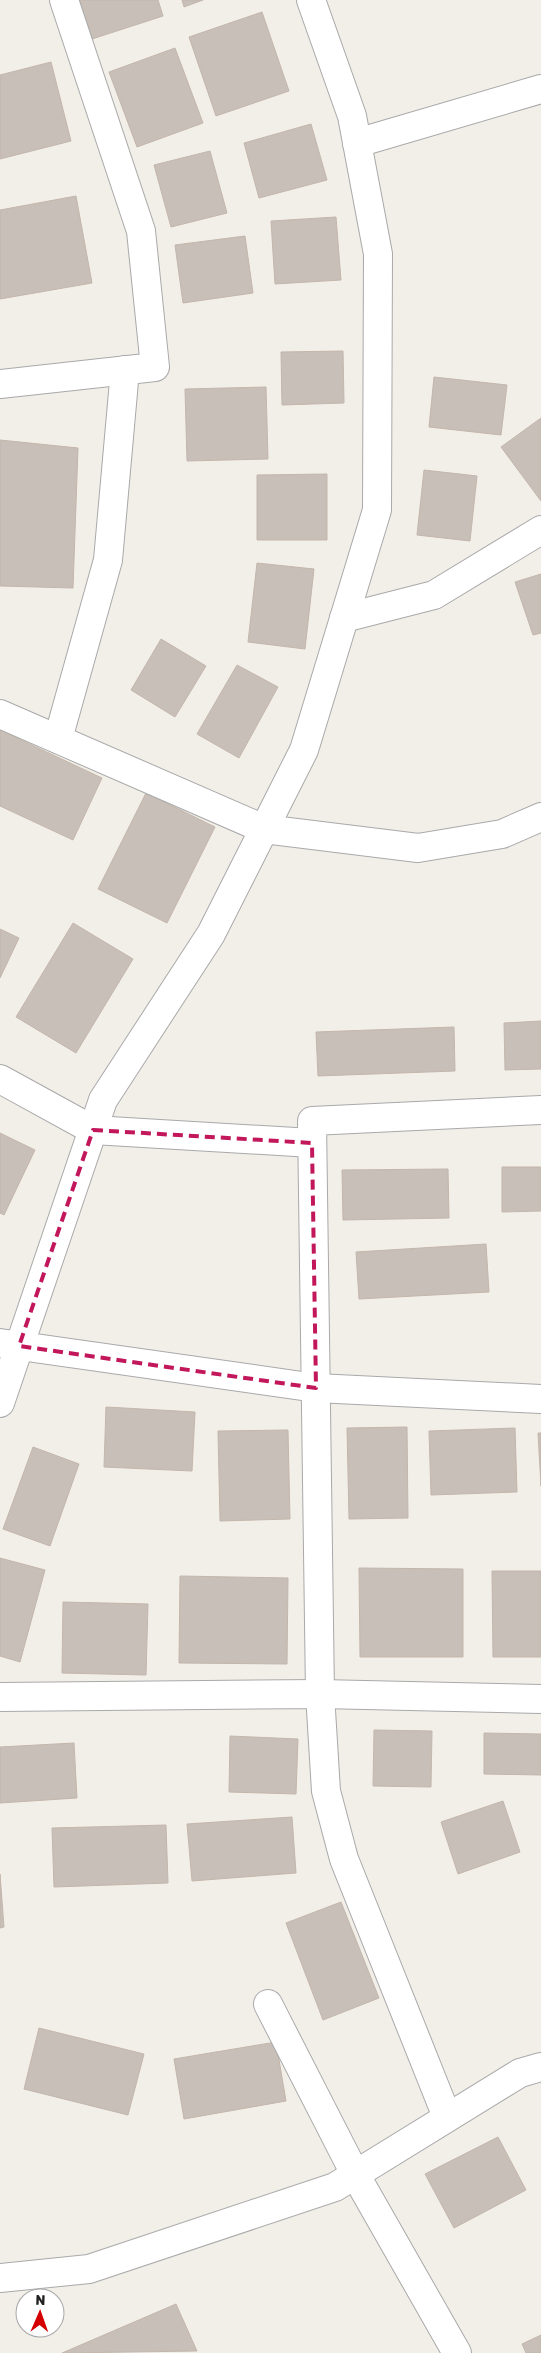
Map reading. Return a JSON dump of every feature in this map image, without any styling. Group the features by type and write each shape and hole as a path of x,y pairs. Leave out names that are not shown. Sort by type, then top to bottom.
{"street":[{"path":"0,384 155,366 141,231 64,0"},
{"path":"0,1403 10,1345 103,1100 211,934 304,750 377,510 378,254 352,116 311,0"},
{"path":"357,142 541,89"},
{"path":"58,739 108,560 125,370"},
{"path":"344,618 434,595 541,530"},
{"path":"0,714 264,829 418,848 502,834 541,817"},
{"path":"0,1079 93,1130 312,1143"},
{"path":"447,2117 344,1859 326,1791 320,1694 312,1120 541,1110"},
{"path":"10,1345 316,1388 541,1398"},
{"path":"0,1697 320,1694 541,1698"},
{"path":"268,2004 355,2174 457,2353"},
{"path":"0,2278 89,2269 335,2187 520,2073 541,2067"}],"highlighted area":[{"path":"93,1130 312,1143 316,1388 19,1346"}],"building":[{"path":"76,0 158,0 163,16 89,40"},
{"path":"182,0 203,0 184,7"},
{"path":"262,12 289,91 216,116 189,37"},
{"path":"175,48 203,123 137,147 109,72"},
{"path":"51,62 71,141 0,159 0,75"},
{"path":"311,124 327,180 259,198 244,143"},
{"path":"210,151 227,213 171,227 154,165"},
{"path":"76,196 92,283 0,299 0,210"},
{"path":"336,217 341,280 275,284 271,221"},
{"path":"245,236 253,293 183,303 175,245"},
{"path":"343,351 344,403 282,405 281,352"},
{"path":"434,377 507,385 501,435 429,427"},
{"path":"266,387 268,459 187,461 185,389"},
{"path":"541,418 541,501 501,447"},
{"path":"0,440 78,448 73,588 0,586"},
{"path":"424,470 477,476 470,541 417,535"},
{"path":"327,474 327,540 257,540 257,475"},
{"path":"257,563 314,569 305,649 248,642"},
{"path":"541,574 541,633 533,635 515,582"},
{"path":"161,639 206,666 175,717 131,690"},
{"path":"237,665 278,687 239,758 197,734"},
{"path":"0,730 102,778 73,840 0,806"},
{"path":"146,793 215,827 167,923 98,889"},
{"path":"73,923 133,959 76,1053 16,1017"},
{"path":"0,929 19,938 0,978"},
{"path":"541,1021 541,1069 505,1070 504,1023"},
{"path":"454,1027 455,1071 318,1076 316,1032"},
{"path":"0,1133 35,1150 4,1215 0,1213"},
{"path":"502,1167 541,1167 541,1211 502,1212"},
{"path":"448,1169 449,1218 343,1220 342,1170"},
{"path":"486,1244 489,1292 359,1299 356,1252"},
{"path":"106,1407 195,1412 192,1471 104,1467"},
{"path":"407,1427 408,1518 349,1519 347,1428"},
{"path":"515,1428 517,1492 431,1495 429,1431"},
{"path":"288,1430 290,1519 220,1521 218,1431"},
{"path":"538,1433 541,1433 541,1486"},
{"path":"33,1447 79,1464 50,1546 3,1529"},
{"path":"0,1558 45,1570 20,1662 0,1656"},
{"path":"359,1568 463,1569 463,1657 360,1657"},
{"path":"492,1571 541,1571 541,1657 493,1657"},
{"path":"180,1576 288,1578 287,1664 179,1663"},
{"path":"63,1602 148,1604 146,1675 62,1673"},
{"path":"374,1730 432,1731 431,1787 373,1786"},
{"path":"484,1733 541,1734 541,1775 484,1774"},
{"path":"230,1736 298,1739 296,1794 229,1792"},
{"path":"74,1743 77,1798 0,1803 0,1747"},
{"path":"503,1801 520,1852 458,1874 441,1822"},
{"path":"292,1817 296,1873 192,1881 187,1824"},
{"path":"166,1825 168,1883 54,1887 52,1828"},
{"path":"0,1874 4,1927 0,1928"},
{"path":"341,1902 379,1998 323,2020 286,1923"},
{"path":"39,2028 144,2054 128,2115 24,2089"},
{"path":"276,2042 286,2101 184,2119 174,2059"},
{"path":"498,2137 526,2190 454,2228 425,2174"},
{"path":"176,2304 197,2351 62,2353"},
{"path":"541,2335 541,2353 526,2353 522,2344"}]}
